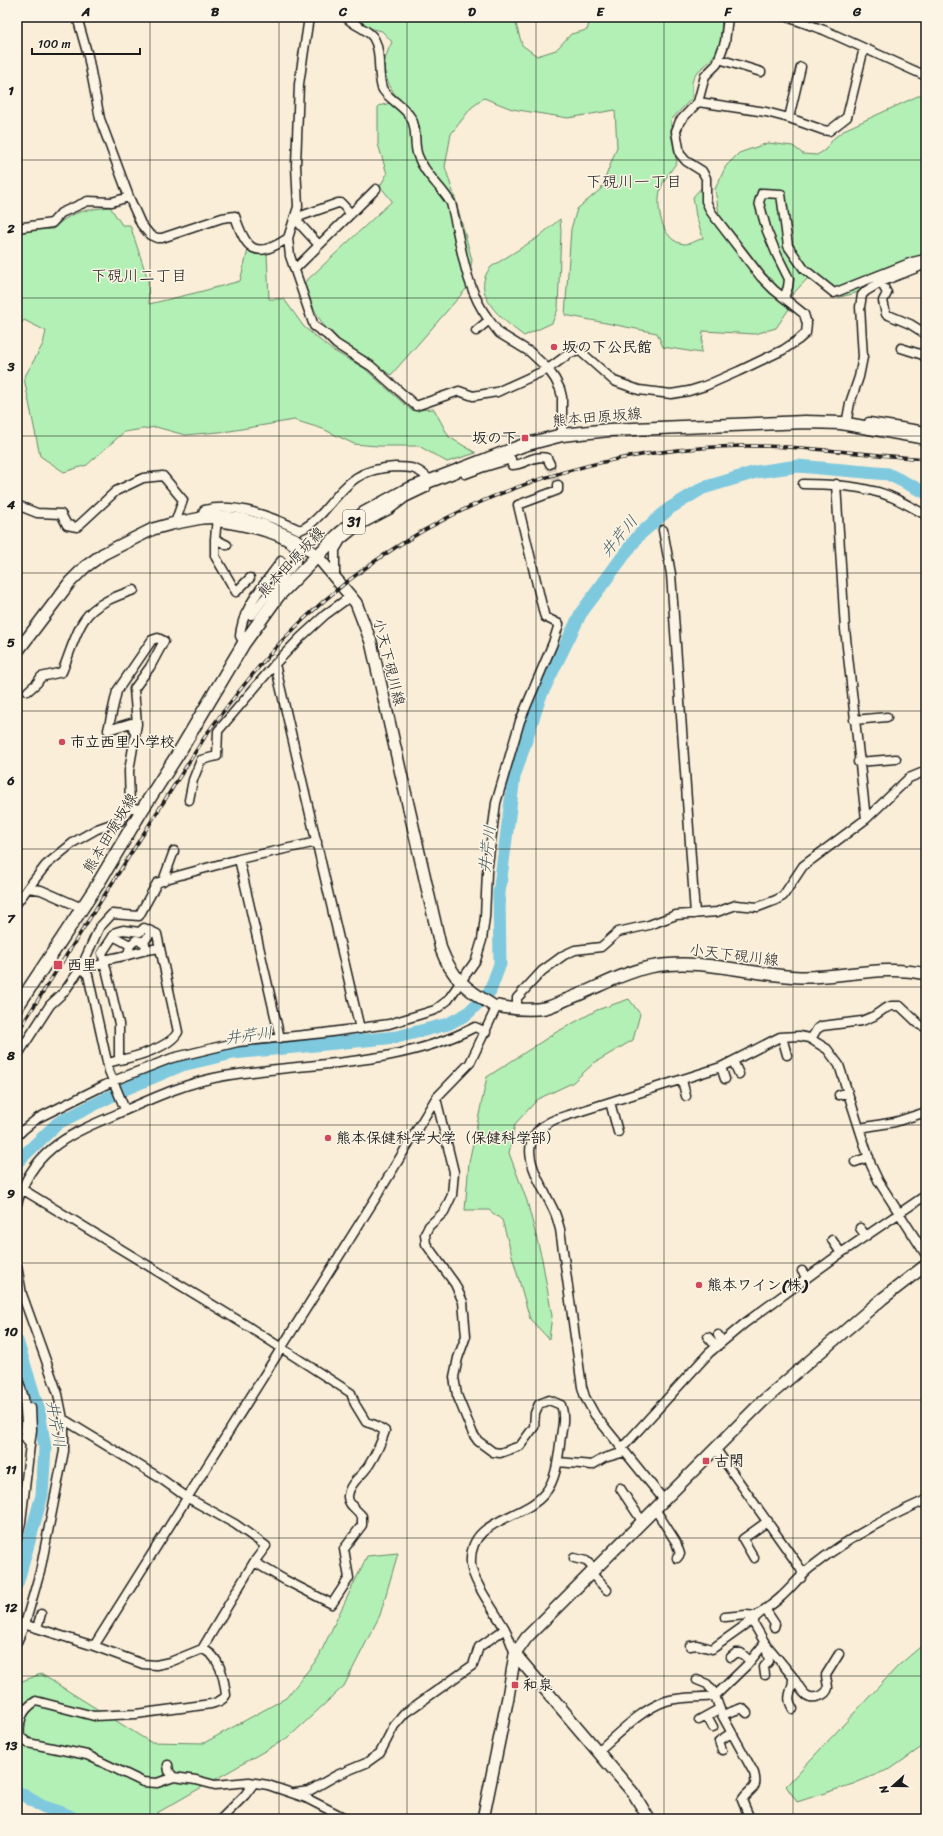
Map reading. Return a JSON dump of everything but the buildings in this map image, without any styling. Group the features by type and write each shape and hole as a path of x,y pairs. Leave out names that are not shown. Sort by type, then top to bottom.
{"main road":[{"name":"熊本田原坂線","path":"17,1007 82,908 178,754 244,643 278,596 317,556 364,513 406,490 430,480 478,466 524,445 562,435 609,430 805,422 841,423 926,438"},
{"name":"小天下硯川線","path":"17,652 70,582 85,567 103,554 123,543 153,530 175,523 202,518 217,520 242,519 263,525 295,539 317,556 356,603 371,642 441,949 447,964 462,984 474,995 492,1004 517,1009 547,1007 625,975 648,967 670,964 698,964 775,976 802,977 892,970 926,974"},
{"path":"483,1819 508,1697 515,1654 536,1626 762,1402 882,1299 926,1265"},
{"path":"515,1654 634,1794 649,1819"}],"street":[{"path":"77,17 88,56 100,119 129,197 141,224 150,235 157,238 162,238 222,218 235,216 242,236 248,245 259,250 268,250 288,238"},
{"path":"309,17 299,84 296,165 298,207 296,221 288,238 290,256 314,326 327,335 336,344 371,366 416,406 459,391 473,396 497,392 548,369 570,353 580,351 614,381 628,387 671,394 689,391 739,371 798,340 806,333 807,324 804,314 762,278 711,212 706,201 706,178 702,171 686,161 680,154 676,131 680,121 698,102 705,76 717,64 725,42 728,17"},
{"path":"346,17 374,38 382,88 386,95 403,106 412,119 415,127 417,154 422,166 452,203 473,294 480,308 499,332 530,352 548,369 560,389 562,397 562,435"},
{"path":"787,17 824,30 926,76"},
{"path":"698,102 766,112 829,131 847,118 864,48"},
{"path":"719,59 761,72"},
{"path":"789,118 802,67"},
{"path":"295,269 376,189"},
{"path":"784,298 789,279 776,255 767,231 759,202 762,193 781,194 788,246 804,269 834,293 912,262 926,261"},
{"path":"17,228 52,223 61,213 88,201 112,202 129,197"},
{"path":"296,221 301,216 338,203 341,203 351,214"},
{"path":"296,221 319,245"},
{"path":"847,419 863,357 860,307 862,296 866,291 881,282 919,266 926,261"},
{"path":"881,282 886,293 883,301 886,314 910,324 926,334"},
{"path":"476,331 489,320"},
{"path":"901,348 923,355 926,359"},
{"path":"831,418 926,431"},
{"path":"335,576 336,550 341,540 357,528 389,510 405,498 478,466 511,459 512,465 517,465 542,456 547,458 550,464"},
{"path":"202,518 204,510 233,509 261,515 300,530 310,527 353,479 370,471 382,468 415,469 423,472 430,480"},
{"path":"17,505 37,513 61,514 67,525 77,527 116,491 143,478 163,476 183,500 175,523"},
{"path":"803,484 836,484 874,491 897,499 926,515"},
{"path":"836,484 845,629 858,762 866,819"},
{"path":"17,1136 38,1118 172,1058 202,1049 238,1042 389,1024 435,1010 448,1000 462,984 476,960 482,940 485,917 487,872 496,803 502,778 520,721 553,643 559,624 545,617 518,505 558,490 558,485"},
{"path":"245,615 252,615 296,562 298,552 291,543 280,538 239,525 217,520 215,556 236,592 250,578"},
{"path":"663,530 671,574 695,914"},
{"path":"215,539 227,545"},
{"path":"244,643 240,636 245,615 281,560"},
{"path":"28,691 41,677 62,672 84,620 97,608 115,597 134,590"},
{"path":"189,800 193,780 201,760 217,756 218,731 275,664 300,638 325,615 350,596"},
{"path":"17,903 46,866 74,842 97,829 120,821 130,807 129,771 137,724 134,689 160,650 164,641 158,638 152,640 117,691 108,730 131,723 135,734"},
{"path":"275,664 360,1028"},
{"path":"854,720 887,717"},
{"path":"858,762 896,759"},
{"path":"517,1009 517,998 542,971 564,955 575,950 601,947 618,932 649,925 676,915 717,912 736,905 758,907 783,896 803,866 866,819 909,778 926,771"},
{"path":"130,807 142,810"},
{"path":"17,1056 50,1005 64,992 81,968 99,928 107,917 112,914 139,916 157,883 239,860 316,842"},
{"path":"163,881 174,851"},
{"path":"239,860 280,1038"},
{"path":"28,888 41,890 82,908"},
{"path":"108,1063 138,1056 175,1038 178,1032 157,934 144,928 140,932 123,930 116,932 102,952 119,1024 119,1060"},
{"path":"81,968 128,955 146,946 152,932"},
{"path":"113,936 130,945"},
{"path":"128,955 130,945 136,940 146,946 160,948"},
{"path":"81,968 88,976 108,1063 123,1106"},
{"path":"94,1646 281,1349 436,1098 470,1063 486,1032 492,1004"},
{"path":"811,1039 817,1029 822,1026 862,1021 891,1006 900,1006 920,1025 926,1027"},
{"path":"17,1204 19,1188 41,1157 69,1136 149,1099 183,1086 223,1076 328,1064 402,1052 430,1046 457,1036 475,1027 486,1032"},
{"path":"664,1500 595,1415 585,1397 582,1387 560,1229 555,1213 531,1165 530,1153 534,1137 539,1128 547,1123 721,1066 782,1037 799,1036 811,1039 820,1043 834,1055 839,1065 869,1157 879,1182 926,1255"},
{"path":"782,1037 787,1055"},
{"path":"734,1061 739,1074"},
{"path":"721,1066 725,1079"},
{"path":"682,1080 686,1096"},
{"path":"839,1095 848,1092"},
{"path":"436,1098 454,1172 452,1195 447,1206 444,1212 429,1226 425,1234 426,1244 455,1284 463,1302 466,1336 458,1358 454,1377 457,1395 473,1434 478,1441 493,1452 500,1453 520,1446 534,1427 535,1413 539,1404 549,1400 561,1405 564,1414 558,1462 553,1479 546,1493 529,1508 497,1521 479,1534 472,1550 471,1565 478,1583 505,1629 515,1654"},
{"path":"610,1102 618,1132"},
{"path":"860,1128 896,1122 926,1112"},
{"path":"855,1162 869,1157"},
{"path":"19,1188 249,1327 351,1393 355,1404 366,1422 385,1431 381,1443 368,1467 351,1487 348,1497 350,1504 362,1516 362,1525 344,1549 349,1578 332,1604 254,1562"},
{"path":"558,1462 592,1465 604,1458 624,1450 657,1408 719,1344 805,1275 841,1253 926,1195"},
{"path":"860,1228 866,1236"},
{"path":"832,1240 841,1253"},
{"path":"17,1266 22,1294 58,1394 63,1419 64,1451 56,1498 40,1572 21,1623 17,1642"},
{"path":"718,1334 719,1344"},
{"path":"708,1337 719,1344"},
{"path":"17,1376 24,1398 26,1423 25,1437 30,1445"},
{"path":"17,1539 21,1522 32,1430 31,1408"},
{"path":"21,1623 94,1646 143,1664 156,1665 170,1662 202,1649 254,1562 266,1546 234,1524 188,1498 160,1478 63,1419"},
{"path":"715,1448 802,1571 801,1578"},
{"path":"620,1488 642,1521"},
{"path":"690,1646 698,1645 712,1649 755,1618 780,1598 814,1566 853,1537 904,1509 926,1500"},
{"path":"655,1509 676,1542 680,1554 677,1558"},
{"path":"754,1558 744,1539 768,1521"},
{"path":"574,1558 586,1561 607,1590"},
{"path":"765,1609 776,1624 774,1627"},
{"path":"37,1628 41,1614"},
{"path":"725,1617 746,1615 755,1618"},
{"path":"755,1618 754,1624 767,1645 806,1695 810,1698 817,1698 826,1692 828,1687 826,1675 839,1654"},
{"path":"293,1794 309,1791 337,1775 366,1763 380,1753 394,1726 405,1714 472,1665 479,1647 505,1629"},
{"path":"597,1752 631,1723 655,1706 668,1701 716,1695 767,1645"},
{"path":"765,1675 764,1667 769,1660 767,1645"},
{"path":"202,1649 209,1651 217,1659 226,1695 224,1699 219,1702 136,1714 94,1716 36,1701 22,1712 19,1728 20,1737 28,1743 87,1755 143,1782 157,1783 173,1777 196,1780 215,1785 254,1783 306,1798 347,1819"},
{"path":"732,1657 736,1653 741,1653 750,1661"},
{"path":"793,1677 793,1682 788,1696 789,1703 793,1710"},
{"path":"697,1680 707,1684 716,1695 720,1712 754,1773 756,1782 754,1789 744,1796 742,1800 750,1819"},
{"path":"699,1720 720,1712 742,1708 747,1713"},
{"path":"707,1716 712,1727"},
{"path":"722,1750 719,1741 731,1733"},
{"path":"168,1765 169,1771 173,1777"},
{"path":"221,1819 245,1795 254,1783"}],"green space":[{"path":"352,17 514,17 522,45 537,56 556,50 571,34 587,30 591,17 722,17 720,47 709,62 696,73 692,82 692,98 671,120 671,135 677,162 662,185 659,211 665,230 670,237 677,242 687,244 703,238 696,216 693,197 702,187 707,213 760,280 789,309 776,328 755,334 703,331 701,353 663,347 657,333 565,315 571,229 577,209 601,189 617,147 615,110 568,118 512,109 484,98 471,108 451,134 445,167 472,260 467,288 391,375 348,347 332,335 322,323 313,307 304,283 392,201 380,186 387,174 378,144 378,106 399,101 390,86 385,72 386,59 392,42 382,31 365,27"},
{"path":"926,95 926,258 869,288 846,296 833,298 808,278 790,297 772,282 719,214 715,189 726,166 739,153 768,143 793,146 803,154 817,155 825,150 834,138 846,129 918,96"},
{"path":"110,207 122,225 130,225 148,280 149,304 240,281 248,250 267,253 269,299 284,299 304,327 332,350 364,368 411,410 434,409 449,437 476,453 447,462 419,446 377,446 354,444 323,429 294,420 230,431 185,435 156,427 124,432 87,465 64,472 40,456 24,378 43,344 46,331 24,320 17,329 17,231 53,229 66,218 79,212"},
{"path":"560,219 561,231 558,309 552,323 524,336 507,323 491,306 486,297 484,287 485,277 491,267 537,238"},
{"path":"629,999 640,1014 633,1040 594,1063 572,1083 538,1099 515,1124 509,1153 527,1201 542,1259 552,1316 549,1339 530,1319 502,1220 489,1210 465,1210 469,1162 487,1077 555,1033 597,1010"},
{"path":"398,1553 380,1615 344,1686 289,1737 157,1813 160,1819 57,1819 47,1803 17,1789 17,1683 41,1674 150,1742 204,1743 286,1698 318,1658 367,1556"},
{"path":"926,1642 926,1744 892,1768 853,1784 797,1802 786,1786 898,1666"}],"waterway":[{"name":"井芹川","path":"17,1162 58,1123 125,1089 182,1065 233,1053 397,1037 448,1024 467,1014 490,991 500,964 499,893 514,777 540,697 581,613 639,535 670,508 703,488 756,472 798,466 888,474 926,493"},
{"name":"井芹川","path":"17,1341 39,1411 45,1448 42,1495 17,1584"},
{"path":"17,1792 42,1806 75,1819"}],"tunnel":[{"path":"550,464 558,485"}],"railway":[{"path":"17,1033 208,732 225,709 280,643 327,598 379,559 433,525 491,498 551,476 613,460 677,450 742,446 788,447 926,459"}],"place":[{"name":"坂の下公民館","path":"554,347"},
{"name":"坂の下","path":"525,438"},
{"name":"市立西里小学校","path":"62,742"},
{"name":"西里","path":"58,965"},
{"name":"熊本保健科学大学（保健科学部）","path":"328,1138"},
{"name":"熊本ワイン(株)","path":"699,1285"},
{"name":"古閑","path":"706,1461"},
{"name":"和泉","path":"515,1685"}],"district":[{"name":"下硯川一丁目","path":"634,181"},
{"name":"下硯川二丁目","path":"139,275"}]}
